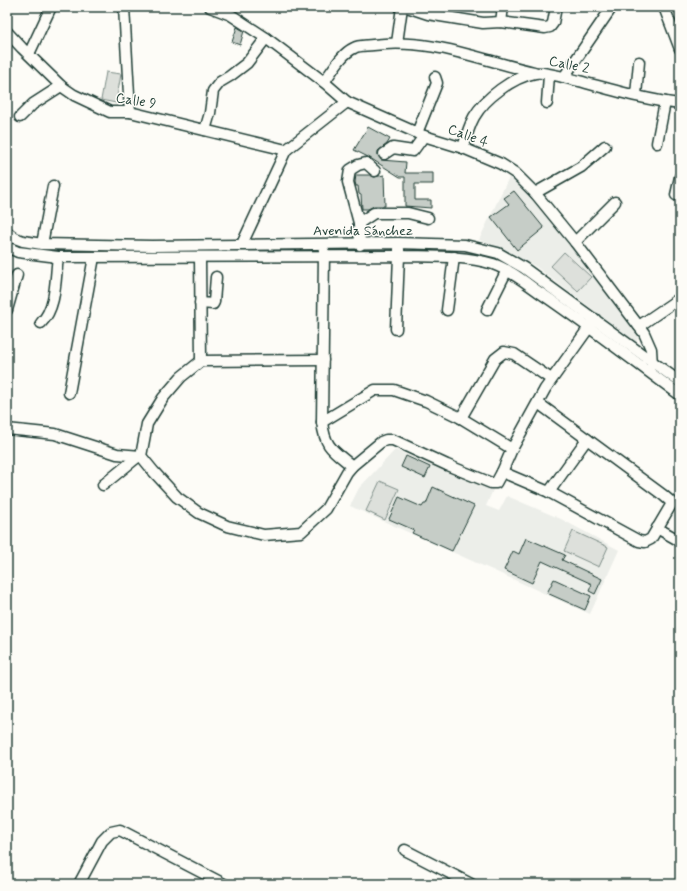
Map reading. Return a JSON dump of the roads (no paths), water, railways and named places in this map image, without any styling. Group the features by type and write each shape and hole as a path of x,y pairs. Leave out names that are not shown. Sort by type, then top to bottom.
{"street":[{"path":"29,54 51,7"},
{"path":"124,7 130,112"},
{"name":"Calle 4","path":"210,7 231,15 266,38 324,82 347,102 420,135 463,148 501,164 515,173 535,193 575,242 644,333 651,349 652,375"},
{"path":"397,43 402,7"},
{"path":"406,7 428,14 483,23 502,22 545,28 550,28 554,23 556,7"},
{"path":"502,22 503,7"},
{"path":"564,78 612,7"},
{"path":"664,7 680,49"},
{"name":"Calle 9","path":"7,32 61,86 74,95 110,112 130,112 286,150"},
{"path":"205,130 210,113 213,91 220,82 247,63 266,38"},
{"path":"324,82 344,55 355,47 397,43 441,47 536,73"},
{"path":"636,95 639,62"},
{"name":"Calle 2","path":"463,148 470,124 487,100 511,83 524,76 536,73 564,78 665,102 680,104"},
{"path":"547,103 549,75"},
{"path":"384,154 393,148 413,150 420,135 437,83 435,77"},
{"path":"20,117 33,104 61,86"},
{"path":"242,244 286,150 347,102"},
{"path":"657,144 665,102"},
{"path":"535,193 581,167 605,146"},
{"path":"360,245 359,223 348,182 350,170 358,165 366,163 375,171"},
{"path":"676,194 680,176"},
{"path":"42,244 53,186"},
{"path":"575,242 615,202"},
{"path":"359,223 374,214 408,213 428,218"},
{"name":"Avenida Sánchez","path":"7,232 15,238 42,244 152,246 242,244 360,245 398,243 465,245 498,253 524,268 680,382"},
{"path":"396,329 399,256 398,243"},
{"path":"324,245 322,422 324,435 330,447 352,466"},
{"name":"Avenida Sánchez","path":"7,247 18,252 58,257 399,256 454,257 478,260 507,270 559,306 680,395"},
{"path":"41,323 51,306 58,257"},
{"path":"69,393 94,257"},
{"path":"200,257 201,361"},
{"path":"446,310 454,257"},
{"path":"487,310 507,270"},
{"path":"7,310 17,275"},
{"path":"200,303 213,304 216,277"},
{"path":"639,326 680,298"},
{"path":"7,429 55,434 116,454 141,456 177,497 199,513 227,526 264,535 301,532 326,509 352,466 381,442 393,440 447,465 491,483 496,483 512,449 552,379 595,319"},
{"path":"461,418 495,359 504,352 514,354 552,379"},
{"path":"102,484 141,456 148,424 163,398 181,377 201,361 323,360"},
{"path":"322,422 375,390 394,390 426,400 461,418 512,449"},
{"path":"502,472 549,492 639,541 645,542 650,539 671,505 670,501 538,403"},
{"path":"549,492 587,438"},
{"path":"657,528 680,541"},
{"path":"79,884 102,841 111,832 120,830 224,884"},
{"path":"405,850 471,884"}]}
